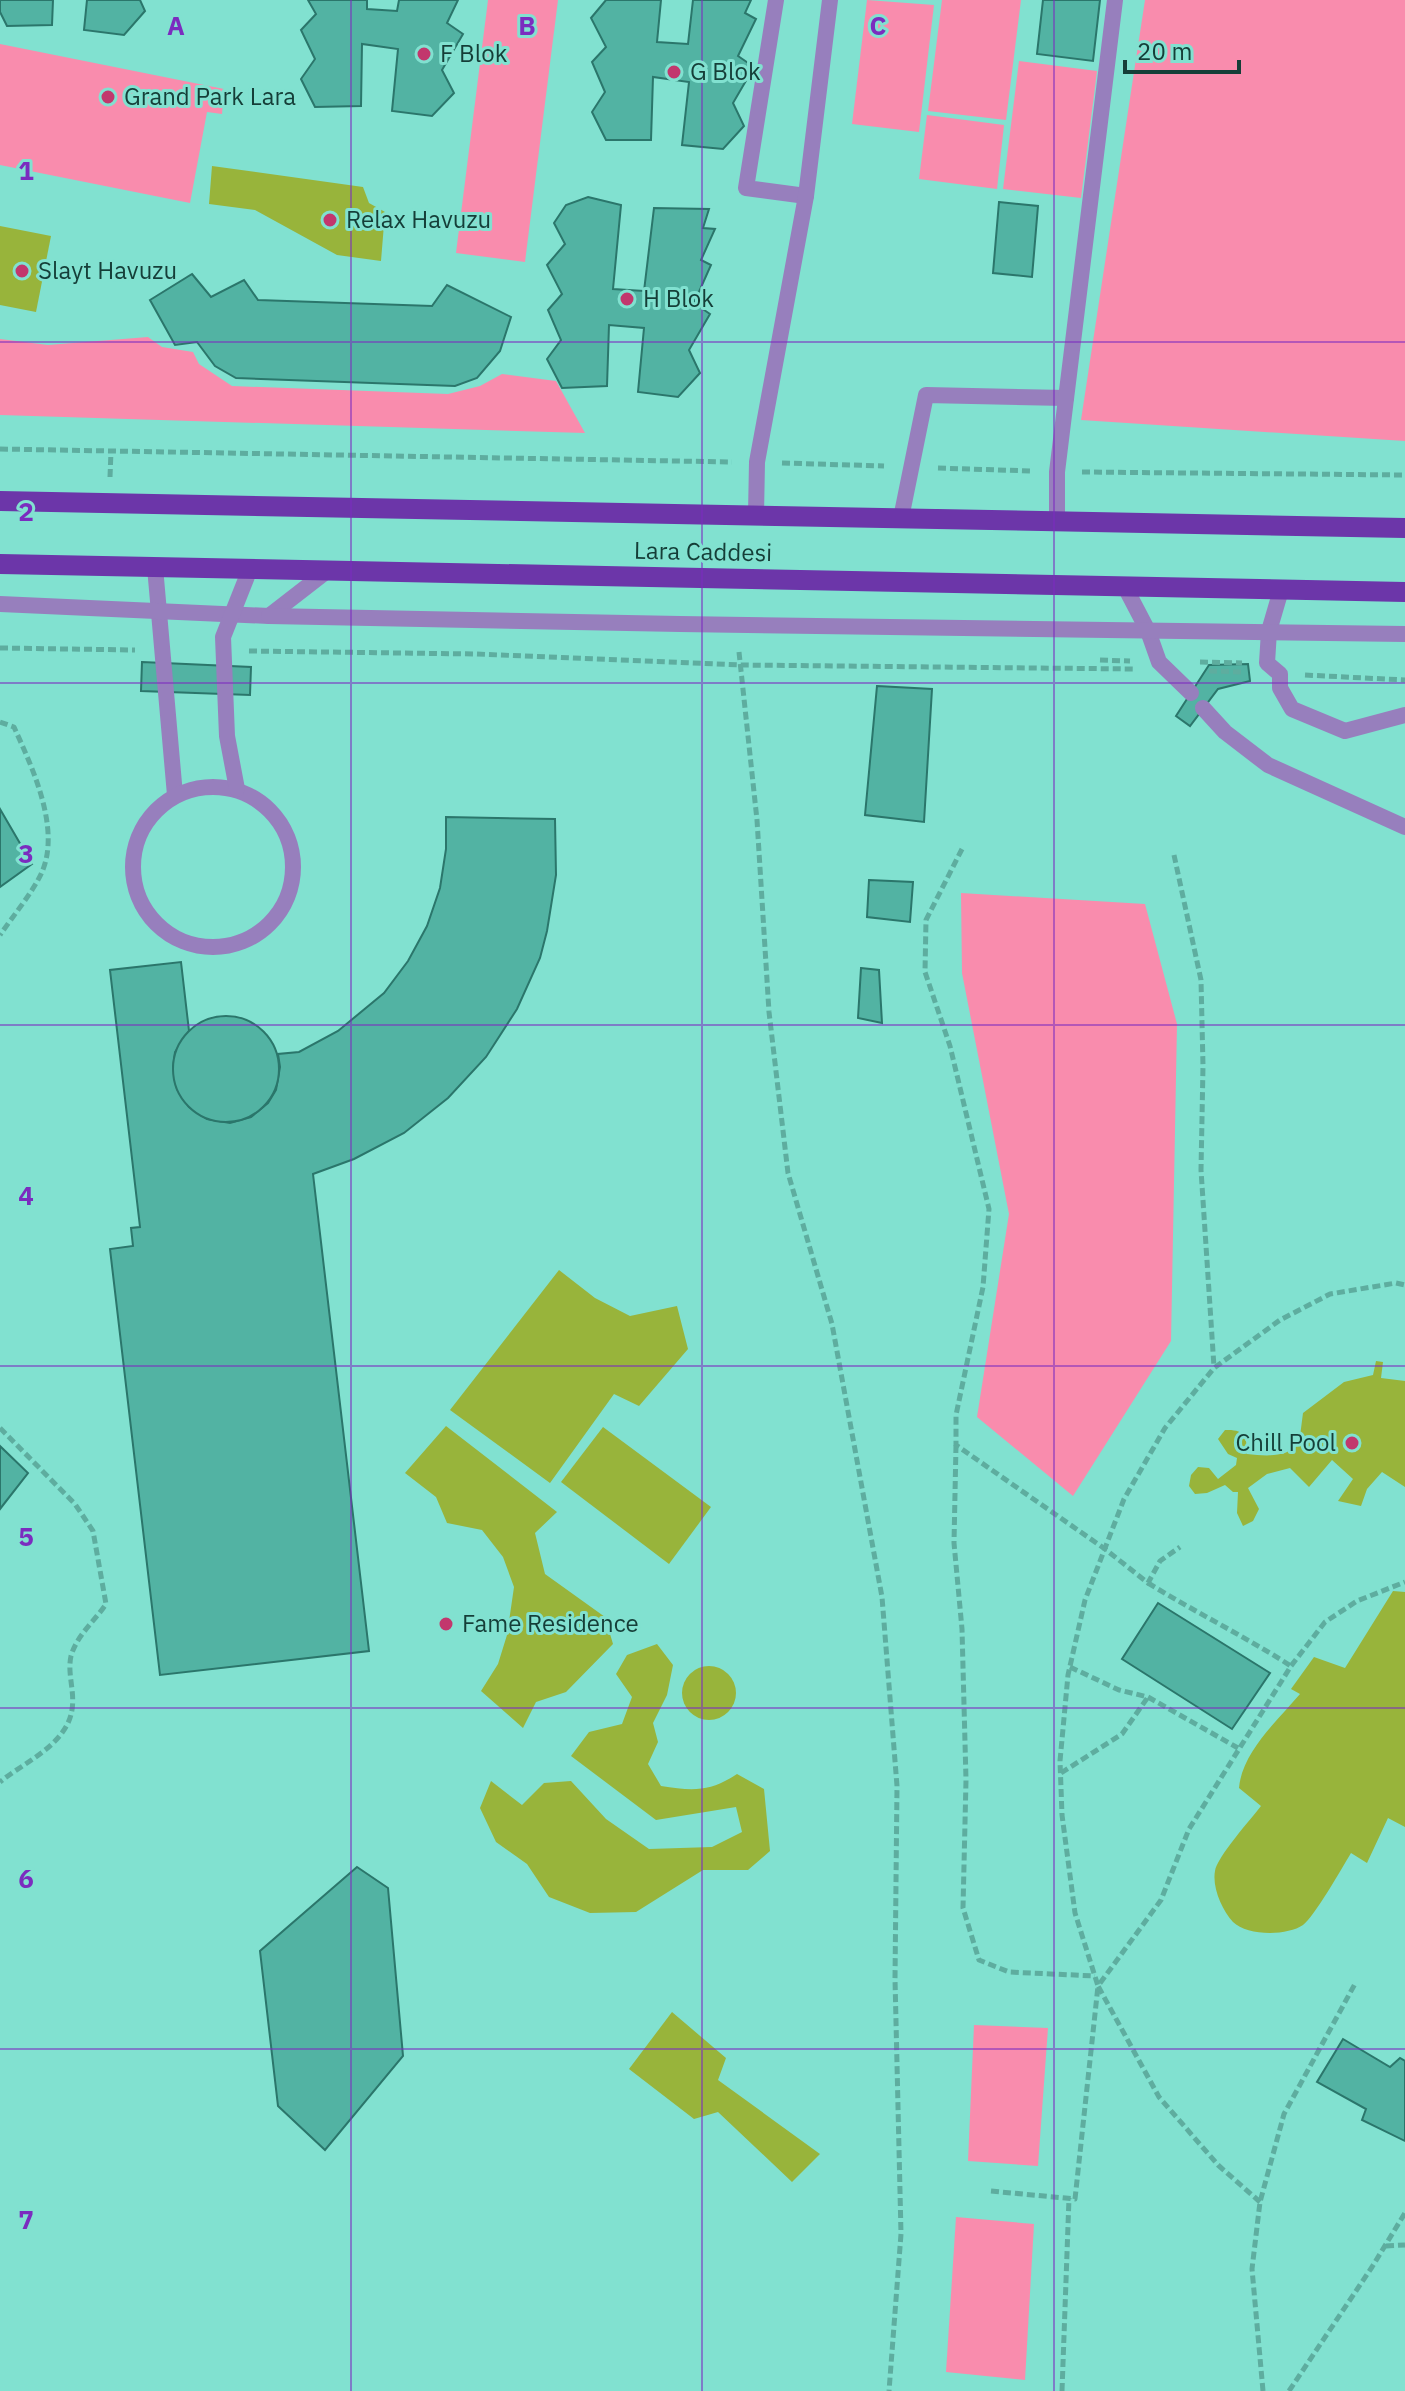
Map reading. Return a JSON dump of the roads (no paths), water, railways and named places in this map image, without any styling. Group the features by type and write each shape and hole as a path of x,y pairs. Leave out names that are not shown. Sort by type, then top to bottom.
{"main road":[{"name":"Lara Caddesi","path":"0,501 1405,528"},
{"name":"Lara Caddesi","path":"0,564 1405,592"}],"street":[{"path":"776,0 746,188 806,196"},
{"path":"756,515 757,462 806,196 830,0"},
{"path":"1057,521 1057,472 1115,0"},
{"path":"901,518 926,395 1066,398"},
{"path":"155,567 175,795"},
{"path":"237,789 227,736 223,637 250,569"},
{"path":"269,616 327,571"},
{"path":"1125,587 1163,669 1191,693"},
{"path":"1281,590 1269,631 1267,663 1280,674 1280,688 1292,709 1345,731 1405,715"},
{"path":"0,604 269,616 1405,634"},
{"path":"1203,708 1225,732 1268,765 1405,827"},
{"path":"205,786 237,789 264,805 284,829 294,859 291,891 275,918 251,938 221,948 189,944 161,929 141,905 132,875 135,843 150,815 175,795 205,786"}],"place":[{"name":"F Blok","path":"424,54"},
{"name":"G Blok","path":"674,72"},
{"name":"Grand Park Lara","path":"108,97"},
{"name":"Relax Havuzu","path":"330,220"},
{"name":"Slayt Havuzu","path":"22,271"},
{"name":"H Blok","path":"627,299"},
{"name":"Chill Pool","path":"1352,1443"},
{"name":"Fame Residence","path":"446,1624"}]}
